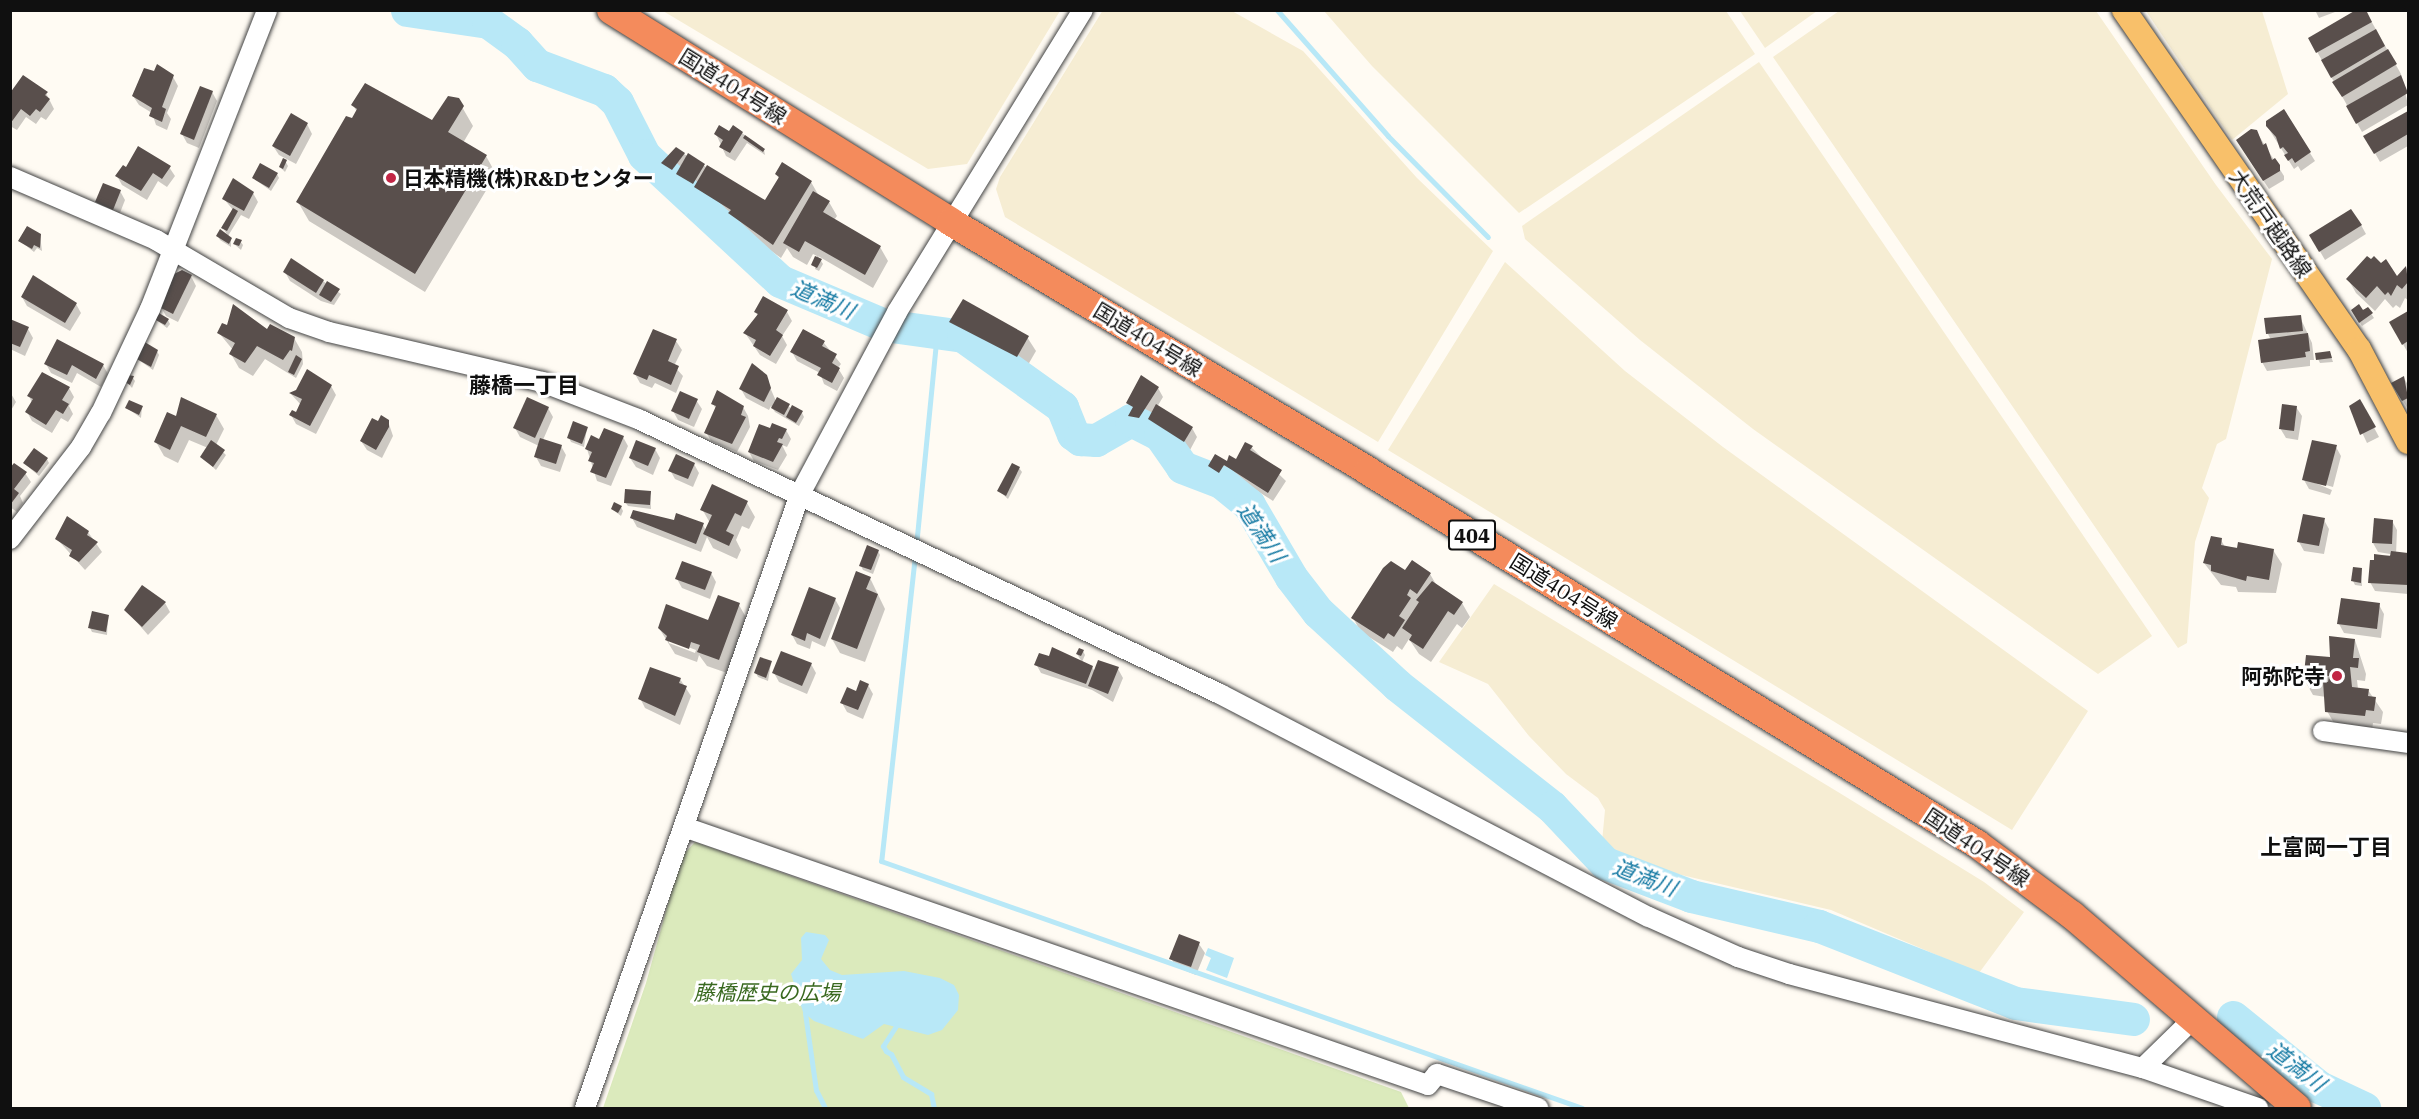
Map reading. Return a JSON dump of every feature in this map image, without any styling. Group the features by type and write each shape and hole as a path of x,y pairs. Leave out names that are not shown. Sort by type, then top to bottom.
{"highway":[{"name":"国道404号線","path":"612,10 951,222 1378,477 1977,844 2072,915 2191,1021 2296,1108"}],"main road":[{"name":"大荒戸越路線","path":"2124,10 2359,349 2409,442"}],"street":[{"path":"10,539 81,447 101,413 174,249 267,10"},
{"path":"585,1108 800,494 897,312 1083,10"},
{"path":"10,177 174,249 289,318 329,332 475,364 578,392 800,494 1252,710 1705,943 1789,974 2143,1068 2258,1108"},
{"path":"2323,731 2409,743"},
{"path":"684,827 1428,1084 1437,1074 1538,1108"},
{"path":"2143,1068 2191,1021"}],"shaded area":[{"path":"1103,10 1232,11 1303,51 1417,178 1493,251 1378,442 1005,217 996,189 1000,177"},
{"path":"663,11 1060,11 967,164 928,169"},
{"path":"1324,11 1726,11 1755,54 1519,213 1372,66"},
{"path":"1740,11 1817,11 1765,48"},
{"path":"1839,11 2096,11 2216,185 2272,259 2226,439 2217,444 2202,488 2209,498 2195,542 2187,643 2178,648 1773,57"},
{"path":"2146,11 2262,11 2288,94 2232,140"},
{"path":"1759,62 2152,636 2098,674 1753,429 1640,340 1525,239 1522,226"},
{"path":"1505,262 1625,371 1723,447 2088,711 2012,830 1388,450"},
{"path":"1494,584 1984,882 2024,912 1979,973 1831,910 1673,873 1609,850 1602,842 1605,810 1598,798 1566,774 1529,736 1488,684 1439,662"}],"green space":[{"name":"藤橋歴史の広場","path":"695,842 1401,1092 1409,1108 603,1108 646,983 681,857"}],"water":[{"path":"806,932 825,935 829,940 821,959 830,970 842,975 904,971 940,978 954,985 959,995 958,1010 942,1030 928,1035 884,1024 863,1039 814,1021 803,1012 791,974 802,960 801,938"},
{"path":"1208,948 1234,958 1227,978 1206,970 1211,958 1205,955"}],"building":[{"path":"2356,10 2366,10 2372,22 2316,53 2308,38"},
{"path":"2376,29 2385,46 2331,78 2321,60"},
{"path":"2388,49 2397,64 2342,97 2332,82"},
{"path":"157,64 174,75 162,107 166,109 162,122 149,116 152,108 132,96 144,68 154,71"},
{"path":"23,75 48,92 45,95 50,99 40,112 36,109 30,116 21,109 10,124 10,93"},
{"path":"2401,75 2408,93 2356,124 2346,106"},
{"name":"日本精機(株)R&Dセンター","path":"365,83 432,120 448,96 459,98 464,106 448,132 487,155 415,274 296,202 346,116 352,118 357,109 351,105"},
{"path":"200,86 213,91 194,140 180,134"},
{"path":"2284,109 2311,152 2295,163 2292,158 2288,161 2284,155 2288,153 2283,147 2280,149 2276,137 2266,126 2266,121"},
{"path":"2408,111 2408,134 2374,154 2363,136"},
{"path":"291,113 308,123 290,156 272,146"},
{"path":"719,125 729,131 733,125 743,132 730,153 719,147 723,140 714,134"},
{"path":"2251,129 2257,130 2263,145 2266,143 2272,160 2275,158 2280,165 2280,171 2263,181 2236,140"},
{"path":"745,135 765,149 763,152 743,138"},
{"path":"138,146 171,166 162,179 153,173 141,191 115,176 123,165 126,167"},
{"path":"676,147 685,153 672,170 661,163"},
{"path":"688,153 705,164 693,184 676,174"},
{"path":"283,158 287,160 283,169 279,167"},
{"path":"782,162 812,181 773,245 728,213 731,210 694,187 707,165 765,200 779,177 775,174"},
{"path":"260,163 278,173 269,188 252,178"},
{"path":"233,178 254,192 244,211 222,199"},
{"path":"103,183 121,190 113,210 95,202"},
{"path":"813,191 830,201 823,212 881,246 865,275 805,241 799,252 783,243"},
{"path":"233,208 238,211 227,231 221,228"},
{"path":"2351,209 2362,225 2319,252 2309,235"},
{"path":"27,226 41,234 40,248 34,245 32,249 18,241"},
{"path":"220,229 232,238 229,244 216,236"},
{"path":"236,238 242,240 239,246 233,244"},
{"path":"815,256 822,259 817,268 811,265"},
{"path":"2367,256 2371,259 2374,256 2381,263 2386,259 2397,276 2406,266 2408,282 2402,289 2397,285 2391,296 2388,292 2385,295 2377,286 2366,298 2346,279"},
{"path":"291,258 324,280 316,293 283,272"},
{"path":"182,270 192,275 173,314 159,307 172,275"},
{"path":"33,275 77,303 65,323 21,297"},
{"path":"327,281 340,289 331,302 319,295"},
{"path":"763,296 788,310 776,330 783,335 770,356 753,346 756,340 743,333 758,314 754,312"},
{"path":"963,299 1029,336 1017,357 949,322"},
{"path":"233,304 267,329 270,324 295,337 292,351 290,350 283,360 257,346 245,363 229,354 235,343 217,333 222,323 227,325"},
{"path":"2359,304 2363,310 2368,307 2373,313 2359,323 2351,310"},
{"path":"2408,311 2408,341 2402,345 2389,322"},
{"path":"157,312 169,319 165,325 154,319"},
{"path":"2301,315 2303,331 2266,334 2264,318"},
{"path":"10,319 29,327 20,347 10,343"},
{"path":"653,329 677,339 668,361 679,366 671,385 649,375 647,380 633,374"},
{"path":"803,329 825,341 822,346 837,354 832,363 840,368 832,383 817,375 821,368 790,352"},
{"path":"2308,333 2310,351 2305,352 2306,357 2261,363 2258,340"},
{"path":"57,339 104,364 96,379 72,365 67,375 44,364"},
{"path":"143,341 158,350 151,367 135,358"},
{"path":"2330,351 2332,358 2316,360 2315,353"},
{"path":"296,355 302,359 294,375 288,372"},
{"path":"752,363 767,375 771,388 764,402 739,389"},
{"path":"307,369 332,385 310,426 289,415 292,410 296,412 302,399 289,393 296,390"},
{"path":"42,372 70,387 62,400 69,404 63,414 56,410 46,425 25,412 33,399 27,396"},
{"path":"128,375 134,376 130,385 125,382"},
{"path":"1141,375 1159,387 1139,418 1128,416 1133,407 1126,403"},
{"path":"2404,376 2408,398 2402,401 2391,383"},
{"path":"717,390 744,406 741,415 746,417 732,444 704,433 716,406 711,404"},
{"path":"680,391 698,399 689,419 671,411"},
{"path":"181,397 217,414 206,437 181,426 170,450 154,442 167,412 176,416"},
{"path":"527,397 549,407 535,438 513,428"},
{"path":"777,397 790,404 784,415 771,408"},
{"path":"2360,399 2376,427 2360,435 2349,406"},
{"path":"129,400 143,406 139,415 125,408"},
{"path":"1156,404 1193,427 1184,442 1148,419"},
{"path":"2282,404 2297,406 2294,431 2279,429"},
{"path":"792,405 803,411 796,423 786,417"},
{"path":"381,415 389,420 389,427 376,450 360,441 372,418 378,421"},
{"path":"573,421 588,427 582,444 567,438"},
{"path":"772,423 787,429 782,439 779,438 777,442 783,444 773,462 748,452 759,424 770,428"},
{"path":"604,428 624,436 606,478 590,472 594,463 588,461 592,452 585,449 591,435 599,439"},
{"path":"540,438 562,445 556,464 534,457"},
{"path":"211,440 225,450 213,467 200,457"},
{"path":"636,440 656,448 648,466 629,458"},
{"path":"2312,440 2337,445 2326,486 2302,480"},
{"path":"1245,442 1253,446 1250,450 1282,470 1268,493 1224,465 1219,473 1208,466 1215,454 1227,461 1229,455 1236,459"},
{"path":"34,448 48,458 37,473 23,463"},
{"path":"676,454 695,463 688,479 668,471"},
{"path":"14,463 27,472 14,489 19,493 10,505 10,468"},
{"path":"1012,463 1020,467 1006,496 997,491"},
{"path":"712,484 748,501 741,516 735,513 726,531 734,535 729,546 703,534 712,515 700,510"},
{"path":"625,489 651,491 650,505 624,503"},
{"path":"614,502 622,506 618,513 611,509"},
{"path":"633,510 674,520 676,513 704,523 696,544 630,518"},
{"path":"2303,514 2325,518 2319,546 2297,542"},
{"path":"67,516 89,531 87,535 98,542 79,562 69,556 72,550 55,539"},
{"path":"2374,518 2393,520 2392,544 2372,543"},
{"path":"2211,536 2222,538 2221,545 2237,548 2238,542 2274,549 2269,580 2247,576 2246,581 2211,571 2211,565 2203,563"},
{"path":"867,545 879,550 871,570 859,566"},
{"path":"2391,551 2408,553 2408,585 2368,583 2370,560 2374,560 2374,554 2390,556"},
{"path":"1412,560 1431,573 1417,594 1410,589 1407,595 1411,598 1399,616 1405,620 1394,637 1388,633 1384,639 1351,618 1383,568 1391,561 1405,570"},
{"path":"682,561 712,572 705,590 675,579"},
{"path":"2353,567 2362,568 2361,583 2351,581"},
{"path":"856,571 871,577 866,589 878,594 857,649 831,639"},
{"path":"1432,581 1463,602 1454,615 1448,611 1423,649 1409,640 1412,635 1402,628 1419,602 1416,600"},
{"path":"142,585 166,602 142,627 124,610"},
{"path":"809,587 836,598 820,639 807,633 805,641 791,635"},
{"path":"718,595 740,603 719,660 697,652 700,645 691,642 689,649 665,640 667,636 658,628 666,604 708,620"},
{"path":"2341,598 2380,603 2377,629 2337,624"},
{"path":"92,611 109,615 106,632 88,628"},
{"name":"阿弥陀寺","path":"2329,636 2355,639 2353,658 2359,658 2358,668 2350,667 2352,687 2369,689 2368,696 2376,697 2374,711 2366,710 2365,716 2325,712 2323,681 2328,682 2329,676 2320,675 2319,683 2303,682 2306,655 2330,657"},
{"path":"1052,647 1093,666 1086,684 1034,665 1039,653 1049,656"},
{"path":"1079,648 1084,650 1081,656 1076,654"},
{"path":"781,651 812,663 802,686 772,673"},
{"path":"760,657 772,661 766,678 754,673"},
{"path":"1098,660 1119,667 1108,694 1088,686"},
{"path":"650,667 681,678 679,683 687,686 675,716 638,699"},
{"path":"860,680 869,684 858,710 840,703 847,687 856,691"},
{"path":"1179,934 1200,942 1191,967 1169,959"}],"waterway":[{"name":"道満川","path":"407,10 488,22 517,43 537,65 604,90 617,102 644,155 780,281 884,325 963,336 1062,407 1073,434 1080,439 1096,440 1131,420 1160,435 1182,467 1221,482 1249,505 1291,577 1318,612 1397,685 1552,807 1605,863 1691,896 1819,926 2015,1003 2133,1019"},
{"path":"1277,10 1388,136 1488,237"},
{"path":"916,546 937,332"},
{"path":"915,555 881,861 1582,1108"},
{"path":"805,1013 816,1090 825,1108"},
{"name":"道満川","path":"2233,1017 2319,1087 2364,1108"},
{"path":"896,1026 883,1046 891,1054 903,1077 931,1094 934,1108"}],"place":[{"name":"日本精機(株)R&Dセンター","path":"391,178"},
{"name":"阿弥陀寺","path":"2337,676"}],"district":[{"name":"藤橋一丁目","path":"524,385"},
{"name":"上富岡一丁目","path":"2326,847"}]}
